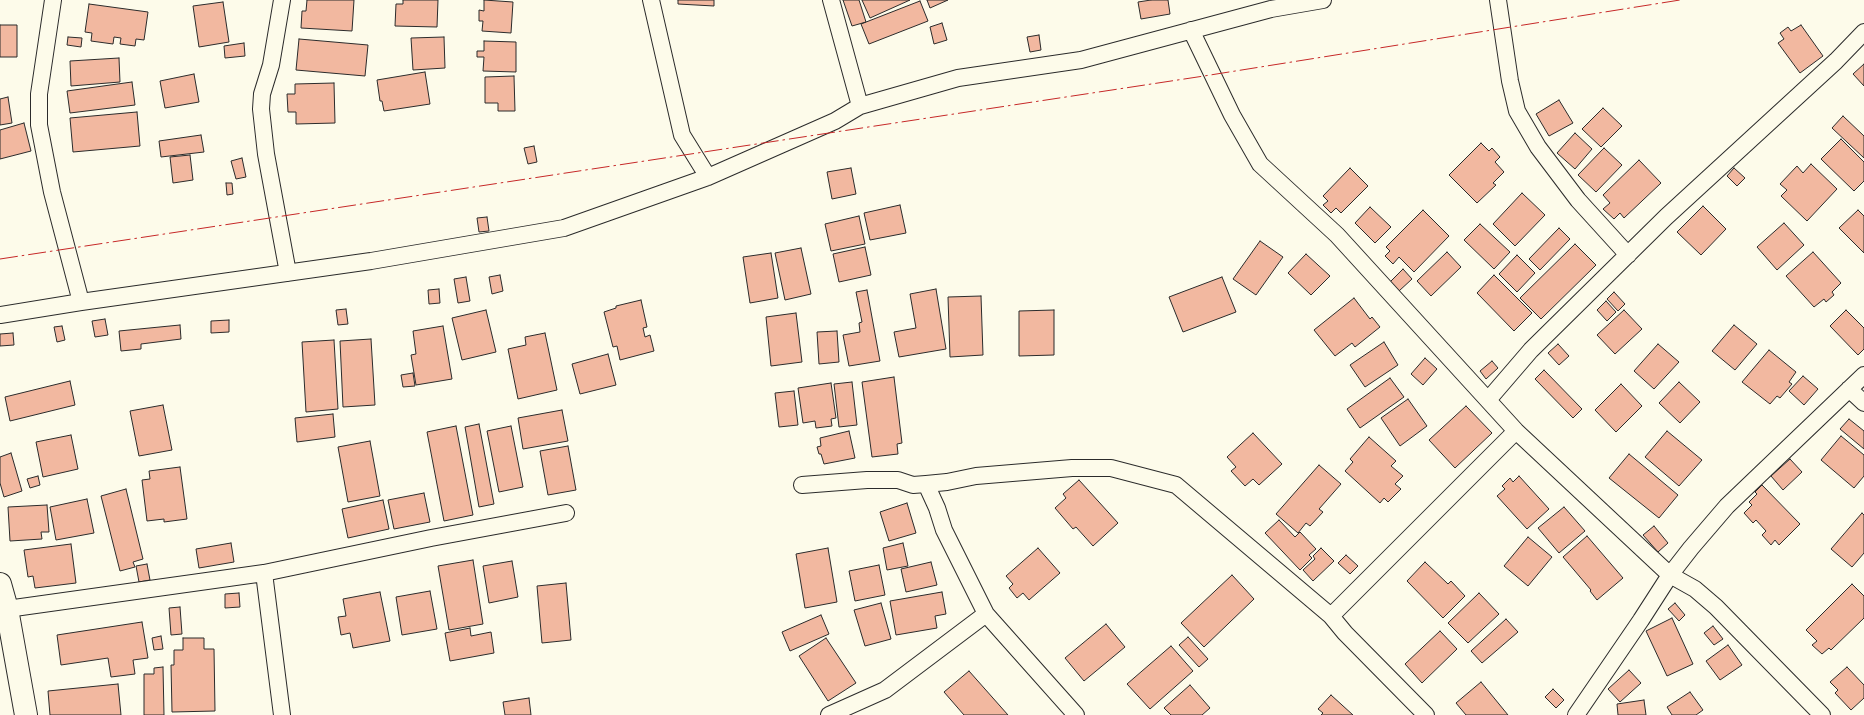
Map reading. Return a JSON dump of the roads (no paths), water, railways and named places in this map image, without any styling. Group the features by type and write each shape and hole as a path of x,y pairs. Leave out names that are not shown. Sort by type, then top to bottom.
{"street":[{"path":"53,0 39,94 39,124 52,192 81,302"},
{"path":"282,0 271,65 262,94 261,109 266,154 288,273"},
{"path":"651,0 682,135 708,177"},
{"path":"831,0 860,106"},
{"path":"0,315 288,273 564,228 708,177 835,121 860,106 958,78 1081,60 1271,9 1323,0"},
{"path":"1498,0 1510,81 1517,112 1538,148 1578,200 1628,255"},
{"path":"1191,30 1232,115 1260,164 1337,235 1516,431 1670,575 1695,589 1716,607 1822,715"},
{"path":"1488,400 1531,350 1666,217 1836,61 1864,32"},
{"path":"1576,715 1670,575 1727,506 1864,375"},
{"path":"1849,389 1864,403"},
{"path":"1331,616 1516,431"},
{"path":"802,485 867,480 898,480 913,484 926,484 976,476 1072,468 1112,468 1176,485 1331,616 1345,633 1426,715"},
{"path":"926,484 944,530 986,614 1076,715"},
{"path":"7,609 264,573 430,538 566,513"},
{"path":"264,573 282,715"},
{"path":"0,584 7,609 26,715"},
{"path":"829,715 885,690 986,614"}]}
